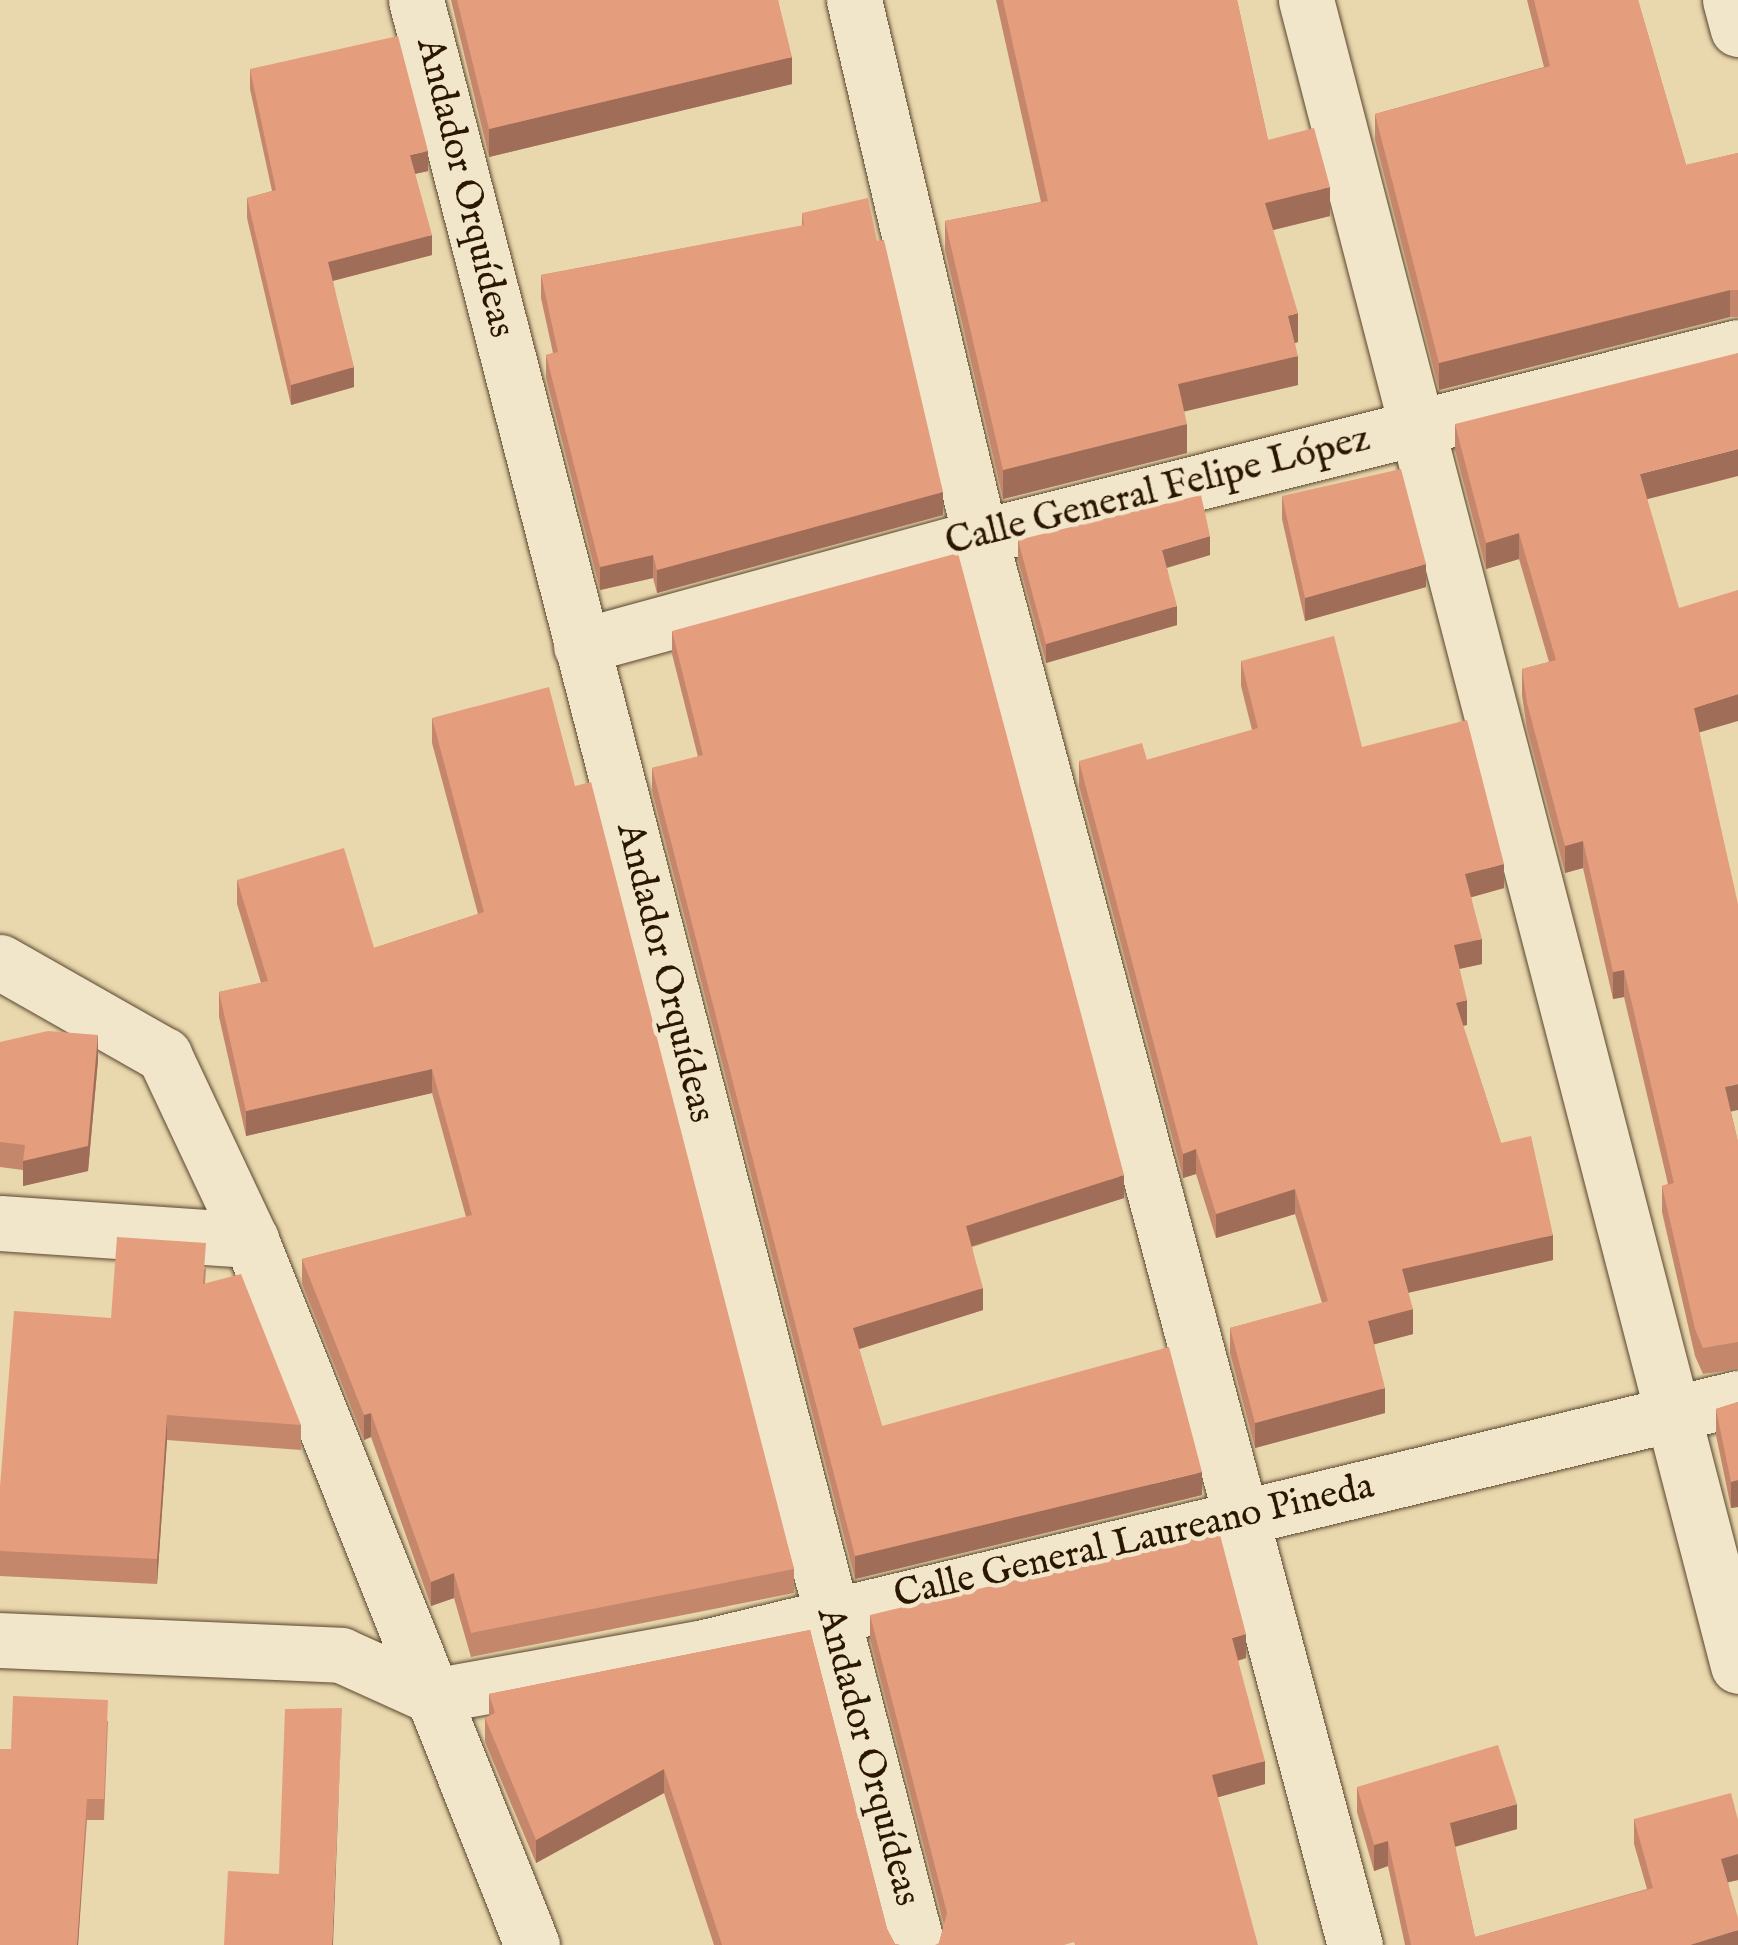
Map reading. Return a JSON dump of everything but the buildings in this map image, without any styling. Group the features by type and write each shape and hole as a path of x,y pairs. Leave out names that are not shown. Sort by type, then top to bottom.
{"street":[{"name":"Andador Orquídeas","path":"416,0 828,1613 917,1945"},
{"path":"854,0 980,537 1356,1945"},
{"path":"1306,0 1738,1666"},
{"path":"1730,0 1738,28"},
{"name":"Calle General Felipe López","path":"581,646 980,537 1738,346"},
{"path":"0,962 164,1055 251,1240 532,1945"},
{"path":"0,1223 251,1240"},
{"name":"Calle General Laureano Pineda","path":"432,1696 700,1648 828,1613 1738,1398"},
{"path":"0,1640 341,1655 432,1696"}]}
